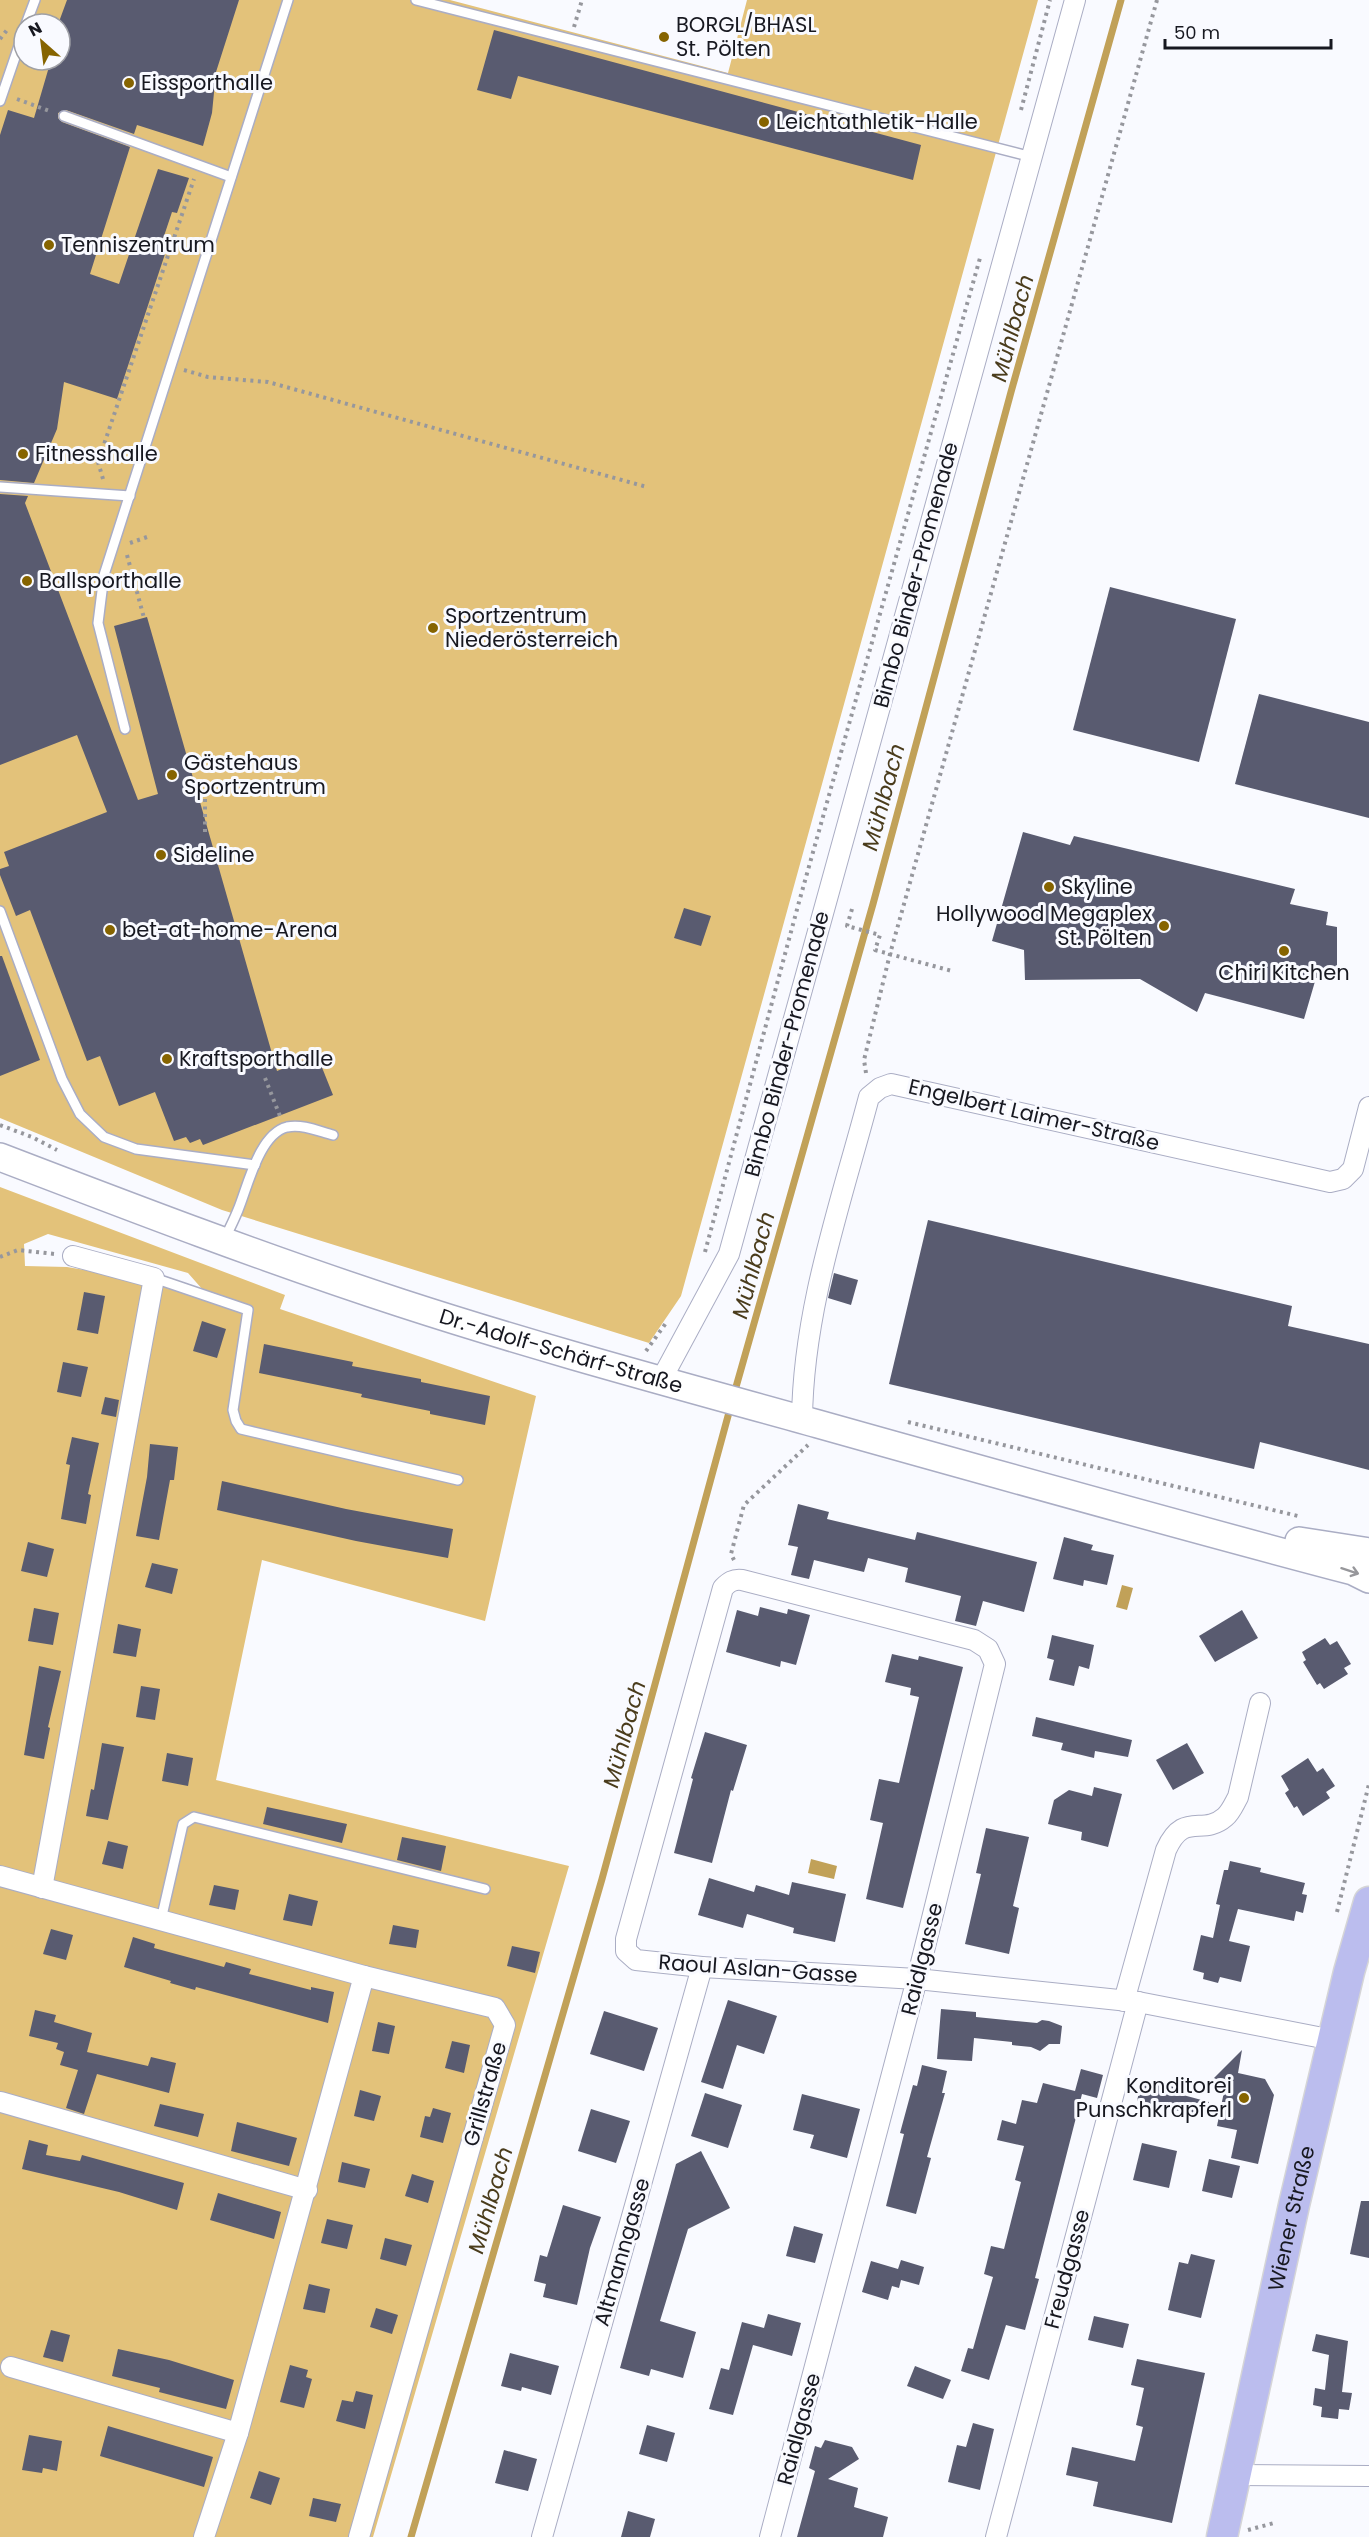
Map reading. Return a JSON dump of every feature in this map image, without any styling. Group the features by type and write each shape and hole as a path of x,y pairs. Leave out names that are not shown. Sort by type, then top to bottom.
{"main road":[{"name":"Wiener Straße","path":"1232,2534 1236,2475 1293,2205 1369,1902"}],"street":[{"name":"Bimbo Binder-Promenade","path":"660,1382 729,1254 1075,0"},
{"name":"Engelbert Laimer-Straße","path":"869,1097 880,1088 891,1084 1330,1182 1343,1179 1353,1169 1369,1107"},
{"path":"807,1421 802,1397 813,1308 869,1097"},
{"name":"Dr.-Adolf-Schärf-Straße","path":"0,1157 223,1242 402,1303 702,1394 757,1407 1131,1513 1353,1572 1369,1579"},
{"path":"42,1888 154,1278 73,1256"},
{"name":"Dr.-Adolf-Schärf-Straße","path":"1131,1513 1369,1552"},
{"name":"Raoul Aslan-Gasse","path":"742,1580 731,1581 723,1588 626,1939 626,1951 636,1960 702,1967 917,1979 1131,2001 1334,2040"},
{"name":"Raidlgasse","path":"742,1580 974,1640 988,1649 995,1664 917,1979 770,2537"},
{"path":"1131,2001 1166,1850 1173,1835 1183,1828 1223,1819 1231,1810 1238,1797 1260,1703"},
{"name":"Grillstraße","path":"0,1876 364,1976 495,2008 505,2025 359,2537"},
{"name":"Altmanngasse","path":"542,2537 702,1967"},
{"path":"204,2537 238,2433 307,2190 364,1976"},
{"name":"Freudgasse","path":"996,2537 1131,2001"},
{"path":"1,2102 307,2190"},
{"path":"11,2367 238,2433"},
{"path":"1236,2475 1369,2476"}],"lane":[{"path":"125,729 98,623 104,575 288,0"},
{"path":"416,0 1032,157"},
{"path":"1,97 12,65"},
{"path":"64,116 231,177"},
{"path":"0,487 130,496"},
{"path":"0,911 62,1079 80,1114 104,1137 136,1149 255,1165"},
{"path":"223,1242 255,1165 268,1142 277,1132 285,1128 300,1126 333,1135"},
{"path":"154,1278 248,1310 233,1410 241,1429 458,1480"},
{"path":"161,1920 183,1824 187,1819 194,1817 485,1889"}],"path":[{"path":"571,39 582,0"},
{"path":"1010,152 1050,0"},
{"path":"869,1097 864,1060 890,954 1157,0"},
{"path":"1,97 64,116"},
{"path":"107,494 98,462 199,165"},
{"path":"704,1258 799,902 981,255"},
{"path":"171,366 208,376 268,382 647,487"},
{"path":"144,618 124,545 147,537"},
{"path":"205,796 205,832"},
{"path":"852,909 847,926 880,935 875,950 952,971"},
{"path":"265,1078 285,1128"},
{"path":"0,1257 18,1251 73,1256"},
{"path":"630,1373 669,1319"},
{"path":"742,1580 731,1554 744,1505 808,1445 807,1421"},
{"path":"907,1421 1300,1516"},
{"path":"1232,2534 1274,2523"}],"shaded area":[{"name":"Sportzentrum Niederösterreich","path":"0,0 450,0 728,73 747,0 1038,0 681,1296 649,1343 222,1210 0,1118"},
{"path":"0,1187 285,1295 280,1309 536,1396 485,1621 262,1560 216,1780 569,1866 373,2537 0,2537","holes":["48,1234 188,1273 203,1290 67,1267 25,1266 24,1244"]},
{"path":"1122,1585 1133,1588 1127,1610 1116,1607"},
{"path":"811,1859 837,1866 834,1879 808,1873"}],"building":[{"path":"67,0 239,0 216,72 212,113 203,146 137,125 134,134 66,110 58,113 58,118 62,122 130,147 90,274 119,284 158,169 189,178 177,213 172,212 159,251 165,254 117,399 64,382 57,429 34,483 0,480 0,135 8,110 34,118 47,72 72,72 72,12 63,12"},
{"name":"Leichtathletik-Halle","path":"494,30 921,145 913,180 518,76 511,99 477,90"},
{"path":"0,494 28,496 25,503 138,800 158,794 114,626 147,617 277,1071 317,1055 333,1095 203,1145 200,1139 190,1143 186,1137 174,1141 155,1092 119,1106 100,1056 87,1061 30,910 16,916 0,875 0,869 9,866 4,852 107,812 77,735 0,765"},
{"path":"1110,587 1236,619 1199,762 1073,730"},
{"path":"1259,694 1369,722 1369,818 1235,784"},
{"name":"Hollywood Megaplex St. Pölten","path":"1023,832 1070,845 1074,836 1295,889 1290,904 1328,912 1326,925 1337,927 1337,978 1316,978 1304,1019 1205,993 1197,1012 1140,979 1025,980 1024,950 992,941"},
{"path":"684,908 711,916 701,946 674,938"},
{"path":"0,956 2,956 40,1060 0,1076"},
{"path":"928,1220 1292,1306 1288,1326 1369,1344 1369,1470 1260,1442 1254,1469 889,1384"},
{"path":"834,1273 858,1280 851,1305 828,1298"},
{"path":"84,1292 105,1296 98,1334 77,1330"},
{"path":"202,1321 226,1329 217,1358 193,1351"},
{"path":"264,1344 353,1362 352,1366 421,1379 421,1382 490,1396 485,1425 361,1397 362,1394 259,1373"},
{"path":"63,1362 88,1367 81,1397 57,1392"},
{"path":"105,1397 119,1400 116,1417 101,1414"},
{"path":"72,1437 99,1443 88,1494 91,1495 86,1524 61,1519 70,1465 66,1464"},
{"path":"150,1444 178,1447 174,1480 170,1480 159,1540 136,1536 147,1477"},
{"path":"222,1481 346,1509 453,1529 448,1558 356,1541 217,1510"},
{"path":"798,1504 829,1512 827,1519 915,1540 917,1532 1037,1562 1024,1612 983,1601 976,1626 955,1621 961,1596 905,1582 908,1568 868,1558 864,1572 814,1560 809,1579 791,1575 798,1547 788,1545"},
{"path":"1064,1537 1093,1545 1091,1550 1114,1555 1107,1585 1084,1580 1083,1586 1053,1579"},
{"path":"28,1542 54,1549 47,1577 21,1571"},
{"path":"152,1563 178,1569 172,1594 145,1587"},
{"path":"760,1607 787,1614 788,1609 810,1615 796,1665 781,1661 780,1667 726,1652 737,1610 758,1616"},
{"path":"34,1608 59,1613 53,1645 28,1641"},
{"path":"1242,1610 1258,1638 1215,1662 1199,1636"},
{"path":"118,1624 141,1629 136,1657 113,1653"},
{"path":"1052,1635 1094,1645 1089,1669 1079,1666 1074,1686 1049,1680 1054,1660 1047,1658"},
{"path":"1325,1638 1330,1645 1337,1641 1351,1664 1344,1668 1348,1674 1324,1689 1320,1683 1317,1685 1303,1662 1306,1660 1302,1652"},
{"path":"892,1654 918,1660 919,1656 963,1667 903,1908 866,1899 883,1823 870,1820 879,1779 899,1783 919,1697 910,1695 911,1688 885,1682"},
{"path":"39,1666 61,1671 48,1727 50,1728 44,1759 24,1755"},
{"path":"141,1686 160,1689 155,1720 136,1717"},
{"path":"1036,1717 1132,1740 1128,1757 1095,1751 1094,1758 1061,1750 1063,1743 1032,1736"},
{"path":"705,1732 747,1745 733,1791 731,1790 712,1863 674,1853 693,1779 691,1778"},
{"path":"102,1743 124,1747 108,1820 86,1816 91,1789 94,1790"},
{"path":"1187,1743 1204,1773 1173,1790 1156,1760"},
{"path":"167,1753 193,1758 188,1786 162,1781"},
{"path":"1308,1758 1317,1772 1323,1768 1335,1786 1326,1792 1330,1798 1303,1816 1297,1806 1294,1808 1285,1793 1289,1790 1281,1776"},
{"path":"1094,1787 1122,1794 1108,1847 1081,1840 1082,1832 1048,1824 1054,1800 1069,1790 1092,1796"},
{"path":"267,1807 347,1824 342,1843 263,1824"},
{"path":"986,1828 1029,1837 1013,1906 1019,1908 1009,1954 965,1944 981,1874 976,1873"},
{"path":"402,1837 446,1846 441,1871 397,1860"},
{"path":"108,1841 128,1846 123,1869 102,1864"},
{"path":"1230,1861 1261,1868 1260,1872 1305,1883 1302,1894 1307,1895 1303,1913 1296,1911 1294,1921 1238,1909 1229,1941 1250,1946 1241,1982 1220,1977 1218,1983 1203,1979 1204,1973 1193,1970 1201,1935 1213,1938 1220,1905 1216,1904 1224,1870 1228,1870"},
{"path":"709,1878 754,1892 756,1885 789,1895 792,1882 846,1894 835,1942 793,1933 794,1928 747,1914 743,1928 698,1915"},
{"path":"214,1885 239,1890 235,1910 209,1905"},
{"path":"289,1894 318,1901 312,1926 283,1920"},
{"path":"393,1925 419,1930 416,1948 389,1944"},
{"path":"51,1929 73,1935 66,1960 43,1954"},
{"path":"133,1937 155,1944 154,1948 224,1967 226,1962 251,1969 249,1974 311,1990 311,1987 334,1992 328,2023 196,1987 195,1990 124,1967"},
{"path":"512,1946 540,1952 535,1973 507,1966"},
{"path":"728,2000 777,2016 764,2054 737,2045 723,2089 701,2082"},
{"path":"941,2009 976,2012 976,2017 1037,2023 1042,2020 1049,2021 1062,2026 1060,2044 1049,2044 1040,2051 1031,2047 1012,2045 1012,2042 974,2038 972,2061 937,2059"},
{"path":"35,2010 56,2015 54,2022 92,2033 87,2052 148,2066 151,2057 176,2063 169,2093 97,2074 84,2114 66,2108 78,2070 60,2065 64,2052 56,2049 58,2043 29,2036"},
{"path":"604,2011 658,2028 644,2071 590,2054"},
{"path":"378,2022 395,2026 389,2054 372,2051"},
{"path":"452,2041 470,2045 464,2073 445,2068"},
{"name":"Konditorei Punschkrapferl","path":"1242,2050 1238,2073 1265,2079 1274,2095 1258,2164 1231,2158 1237,2130 1217,2126 1226,2082 1213,2079"},
{"path":"922,2065 947,2071 942,2093 945,2093 927,2157 931,2158 916,2214 886,2206 904,2134 900,2133 913,2085 917,2086"},
{"path":"1081,2069 1103,2075 1097,2098 1082,2094 1035,2278 1039,2279 1025,2330 1006,2325 989,2380 961,2371 968,2348 973,2349 993,2277 984,2274 991,2246 1004,2249 1021,2182 1015,2180 1024,2146 997,2140 1002,2120 1016,2124 1022,2100 1037,2103 1043,2083 1075,2091"},
{"path":"1142,2079 1174,2087 1172,2092 1209,2102 1205,2117 1137,2101"},
{"path":"360,2090 381,2096 374,2121 354,2116"},
{"path":"705,2093 742,2105 728,2148 691,2136"},
{"path":"802,2094 860,2109 847,2158 810,2148 814,2135 793,2130"},
{"path":"160,2104 204,2114 198,2137 154,2126"},
{"path":"433,2108 451,2113 443,2143 420,2137 425,2116 430,2117"},
{"path":"591,2109 630,2121 616,2163 578,2151"},
{"path":"237,2122 297,2138 289,2166 231,2151"},
{"path":"29,2140 48,2145 46,2155 80,2161 82,2155 184,2183 177,2210 119,2192 22,2169"},
{"path":"1142,2143 1177,2151 1169,2188 1133,2180"},
{"path":"701,2151 730,2208 688,2229 660,2321 696,2332 683,2378 651,2369 649,2376 620,2368 676,2164"},
{"path":"1209,2159 1240,2166 1232,2198 1202,2191"},
{"path":"342,2162 370,2169 365,2188 338,2182"},
{"path":"412,2174 434,2181 428,2203 405,2196"},
{"path":"218,2193 281,2212 274,2239 210,2220"},
{"path":"1361,2201 1369,2201 1369,2258 1350,2254"},
{"path":"563,2205 601,2217 590,2248 577,2305 543,2297 546,2284 534,2281 540,2255 547,2257"},
{"path":"327,2219 353,2225 347,2249 321,2243"},
{"path":"794,2226 823,2234 815,2263 786,2256"},
{"path":"385,2238 412,2245 406,2266 380,2259"},
{"path":"1191,2254 1215,2260 1201,2318 1168,2310 1179,2262 1188,2264"},
{"path":"901,2260 924,2267 919,2285 901,2280 899,2288 892,2286 888,2300 862,2292 871,2261 898,2269"},
{"path":"309,2284 330,2289 325,2313 303,2309"},
{"path":"376,2308 398,2315 392,2334 370,2327"},
{"path":"768,2314 801,2323 792,2356 753,2345 733,2415 709,2409 721,2368 729,2370 742,2322 764,2328"},
{"path":"1094,2316 1129,2324 1123,2348 1088,2340"},
{"path":"51,2330 70,2335 63,2362 43,2357"},
{"path":"1316,2334 1348,2341 1342,2392 1352,2393 1349,2410 1339,2409 1338,2419 1321,2417 1322,2407 1313,2405 1315,2388 1325,2390 1329,2355 1312,2351"},
{"path":"118,2349 169,2360 234,2380 226,2409 159,2392 160,2388 112,2376"},
{"path":"510,2353 559,2366 551,2395 522,2387 521,2391 501,2386"},
{"path":"1137,2359 1205,2373 1172,2523 1093,2506 1098,2482 1066,2475 1072,2447 1135,2461 1143,2427 1136,2425 1144,2388 1131,2385"},
{"path":"290,2365 308,2370 306,2377 312,2379 304,2408 280,2402"},
{"path":"915,2366 951,2380 943,2399 907,2386"},
{"path":"356,2391 373,2395 365,2429 336,2421 342,2400 353,2402"},
{"path":"973,2423 994,2429 980,2490 948,2482 957,2445 966,2447"},
{"path":"647,2425 675,2433 667,2462 639,2454"},
{"path":"108,2426 213,2457 204,2487 100,2456"},
{"path":"29,2435 62,2441 57,2471 43,2468 42,2473 22,2470"},
{"path":"825,2440 852,2447 859,2459 828,2479 858,2488 854,2507 888,2517 883,2537 797,2537 815,2471 809,2468 815,2446 821,2448"},
{"path":"504,2450 537,2459 528,2491 495,2483"},
{"path":"259,2471 280,2478 271,2505 250,2498"},
{"path":"313,2498 341,2504 336,2522 309,2516"},
{"path":"628,2511 655,2519 650,2537 621,2537"}],"waterway":[{"name":"Mühlbach","path":"734,1394 873,904 1011,392 1121,0"},
{"name":"Mühlbach","path":"411,2537 602,1879 731,1405"}],"place":[{"name":"BORGL/BHASL St. Pölten","path":"664,37"},
{"name":"Eissporthalle","path":"129,83"},
{"name":"Leichtathletik-Halle","path":"764,122"},
{"name":"Tenniszentrum","path":"49,245"},
{"name":"Fitnesshalle","path":"23,454"},
{"name":"Ballsporthalle","path":"27,581"},
{"name":"Sportzentrum Niederösterreich","path":"433,628"},
{"name":"Gästehaus Sportzentrum","path":"172,775"},
{"name":"Sideline","path":"161,855"},
{"name":"Skyline","path":"1049,887"},
{"name":"Hollywood Megaplex St. Pölten","path":"1164,926"},
{"name":"bet-at-home-Arena","path":"110,930"},
{"name":"Chiri Kitchen","path":"1284,951"},
{"name":"Kraftsporthalle","path":"167,1059"},
{"name":"Konditorei Punschkrapferl","path":"1244,2098"}]}
